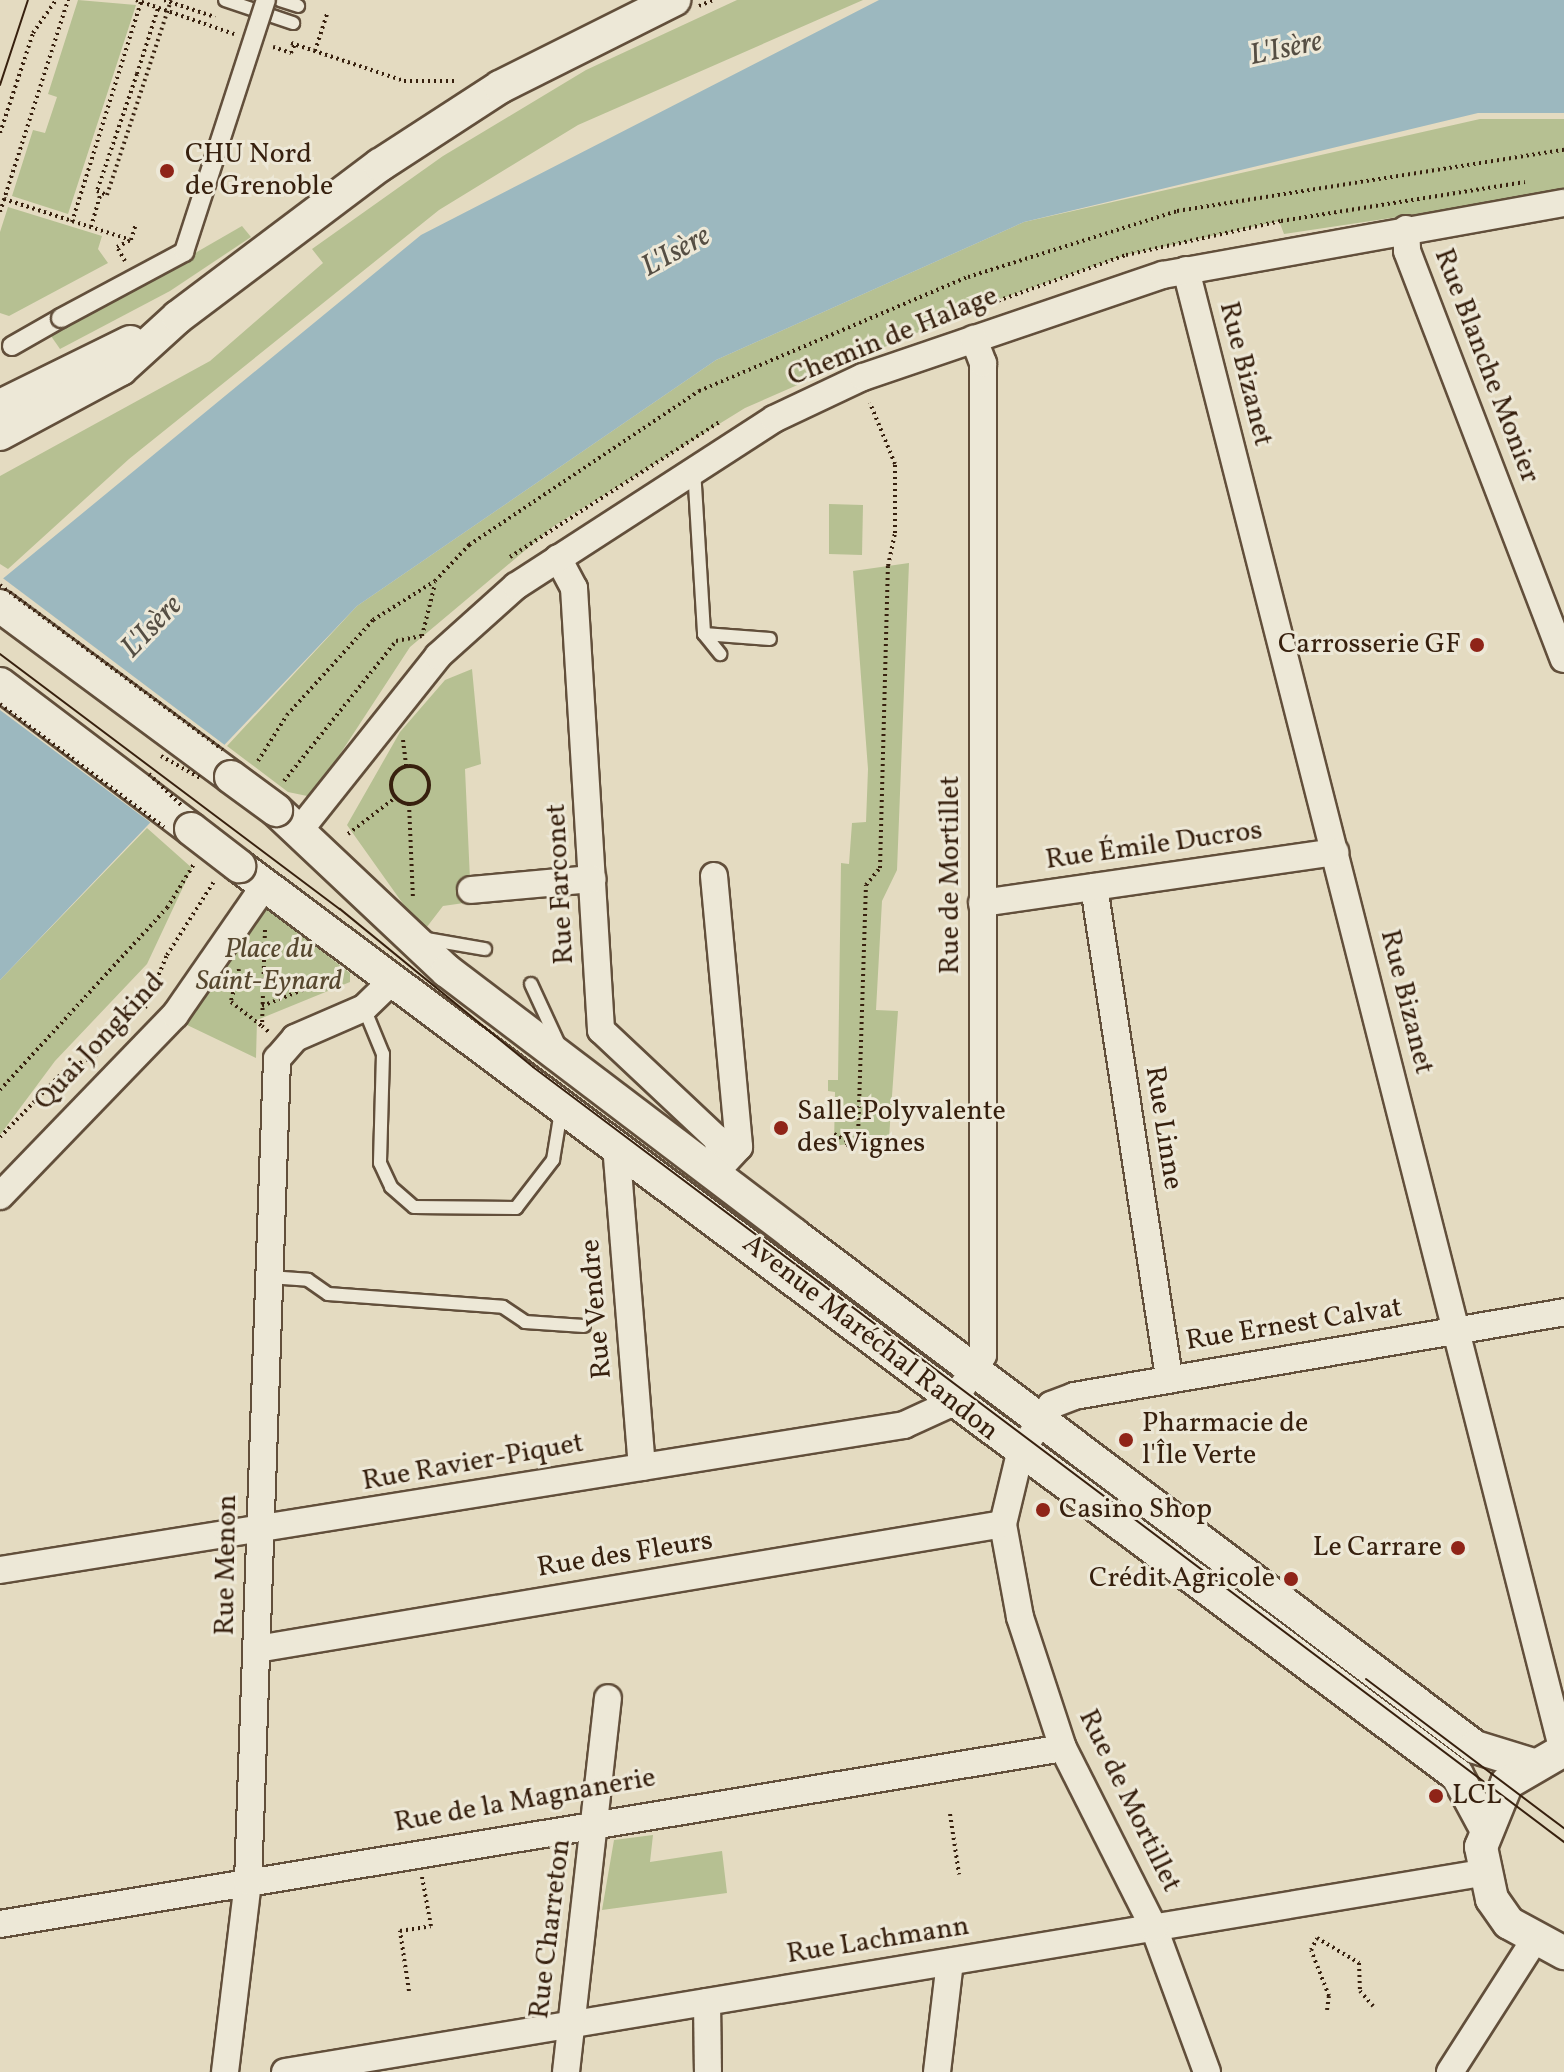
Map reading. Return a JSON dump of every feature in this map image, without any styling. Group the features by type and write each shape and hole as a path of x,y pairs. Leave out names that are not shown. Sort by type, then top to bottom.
{"street":[{"path":"12,346 184,252 266,0"},
{"path":"0,434 121,369 167,327 380,165 500,87 674,0"},
{"name":"Chemin de Halage","path":"287,821 438,656 558,558 692,467 863,377 1073,301 1186,270 1564,203"},
{"name":"Rue Blanche Monier","path":"1406,229 1407,251 1564,659"},
{"name":"Rue Bizanet","path":"1186,270 1457,1331 1554,1757"},
{"path":"0,406 167,327"},
{"name":"Rue de Mortillet","path":"952,1403 983,1355 983,363 974,339"},
{"name":"Rue Farconet","path":"558,558 574,588 603,1034 716,1138 720,1167"},
{"name":"Avenue Maréchal Randon","path":"0,606 287,821 409,922 564,1059 720,1167 973,1368 1475,1747 1554,1757"},
{"name":"Avenue Maréchal Randon","path":"0,684 239,866 616,1145 952,1403 1457,1775 1484,1825"},
{"name":"Rue Émile Ducros","path":"982,903 1335,852"},
{"path":"714,876 739,1147 720,1167"},
{"path":"471,890 593,879"},
{"name":"Quai Jongkind","path":"0,1196 175,1015 265,885"},
{"name":"Rue Linne","path":"1094,887 1169,1379"},
{"path":"282,1053 364,1008 393,980"},
{"name":"Rue Menon","path":"225,2072 248,1882 266,1276 282,1053"},
{"name":"Rue Vendre","path":"616,1145 642,1467"},
{"name":"Rue Ernest Calvat","path":"1042,1418 1051,1405 1074,1396 1564,1312"},
{"name":"Rue Ravier-Piquet","path":"0,1570 259,1532 904,1425 952,1403"},
{"name":"Rue de Mortillet","path":"1042,1418 1020,1453 1003,1524 1020,1617 1063,1748 1154,1928 1207,2072"},
{"name":"Rue des Fleurs","path":"257,1649 1003,1524"},
{"name":"Rue Charreton","path":"566,2072 608,1698"},
{"name":"Rue de la Magnanerie","path":"0,1924 596,1820 1063,1748"},
{"path":"1554,1757 1499,1794 1484,1825 1482,1873 1509,1923 1533,1942 1564,1953"},
{"name":"Rue Lachmann","path":"285,2072 1482,1873"},
{"path":"1450,2072 1533,1942"},
{"path":"937,2072 950,1962"},
{"path":"707,2002 708,2072"}],"lane":[{"path":"225,0 293,23"},
{"path":"280,0 298,6"},
{"path":"692,467 699,476 704,634 720,654"},
{"path":"704,634 770,639"},
{"path":"409,922 485,949"},
{"path":"531,984 552,1015 564,1059"},
{"path":"364,1008 383,1054 380,1163 391,1187 414,1207 516,1208 553,1160 562,1105"},
{"path":"266,1276 308,1280 328,1294 503,1307 525,1322 584,1326"}],"path":[{"path":"0,133 33,33 56,0"},
{"path":"0,212 68,0"},
{"path":"101,193 107,195 171,0"},
{"path":"72,222 138,1 244,37"},
{"path":"91,227 158,8"},
{"path":"315,51 327,14"},
{"path":"257,42 291,53 295,44 404,81 456,81 470,74"},
{"path":"422,636 435,581 469,545 699,391 841,328 968,277 1177,211 1564,150"},
{"path":"4,199 131,240"},
{"path":"132,274 117,247 131,240 136,224"},
{"path":"834,1134 848,1145 858,1138 866,885 880,868 888,566 895,533 895,464 863,377"},
{"path":"0,585 237,760"},
{"path":"0,704 178,837"},
{"path":"396,797 395,773 419,767 429,790 409,804"},
{"path":"396,797 409,804"},
{"path":"348,834 396,797"},
{"path":"409,804 417,896 409,922"},
{"path":"255,933 265,921 262,1026"},
{"path":"242,959 231,1002 262,1026 282,1053"},
{"path":"262,1006 354,970"},
{"path":"950,1814 959,1874"},
{"path":"409,1991 400,1931 431,1926 424,1890"},
{"path":"1314,1925 1317,1938 1311,1950 1327,2010"},
{"path":"1317,1938 1359,1963 1360,1991 1373,2006"}],"green space":[{"path":"78,0 136,5 68,214 12,196 33,130 45,133 57,97 48,94"},
{"path":"737,0 863,0 578,125 439,210 129,459 8,569 0,564 0,476 210,361 323,263 312,249 443,156 586,70"},
{"path":"1480,119 1564,119 1564,192 1284,234 1279,221 1126,255 974,308 745,408 554,526 410,647 312,797 288,792 227,746 357,606 716,360 1024,222"},
{"path":"8,207 102,236 98,249 108,263 9,316 0,313 0,232"},
{"path":"242,226 251,237 170,291 60,349 51,336"},
{"path":"829,504 863,505 862,555 829,554"},
{"path":"909,563 897,870 882,901 876,1010 898,1011 889,1138 834,1146 835,1092 828,1091 828,1080 838,1080 841,863 849,864 852,823 866,822 868,769 853,571"},
{"path":"472,669 481,764 465,769 471,902 443,906 423,932 347,825 400,732 445,680"},
{"path":"147,828 192,868 147,964 55,1061 0,1135 0,980"},
{"name":"Place du Saint-Eynard","path":"266,908 350,973 350,982 257,1020 256,1058 185,1024 248,917"},
{"path":"653,1835 650,1862 722,1851 727,1893 602,1910 614,1840"}],"water":[{"name":"L'Isère","path":"879,0 1564,0 1564,113 1478,113 1024,222 716,360 357,606 0,980 0,581 421,235"}],"pier":[{"path":"0,576 230,749 155,826 0,710"}],"tram line":[{"path":"0,85 28,0"},
{"path":"0,654 340,909 533,1067 1564,1842"},
{"path":"1366,1679 1564,1828"}],"place":[{"name":"CHU Nord de Grenoble","path":"167,171"},
{"name":"Carrosserie GF","path":"1477,645"},
{"name":"Salle Polyvalente des Vignes","path":"781,1128"},
{"name":"Pharmacie de l'Île Verte","path":"1126,1440"},
{"name":"Casino Shop","path":"1043,1510"},
{"name":"Le Carrare","path":"1458,1548"},
{"name":"Crédit Agricole","path":"1291,1579"},
{"name":"LCL","path":"1436,1796"}]}
